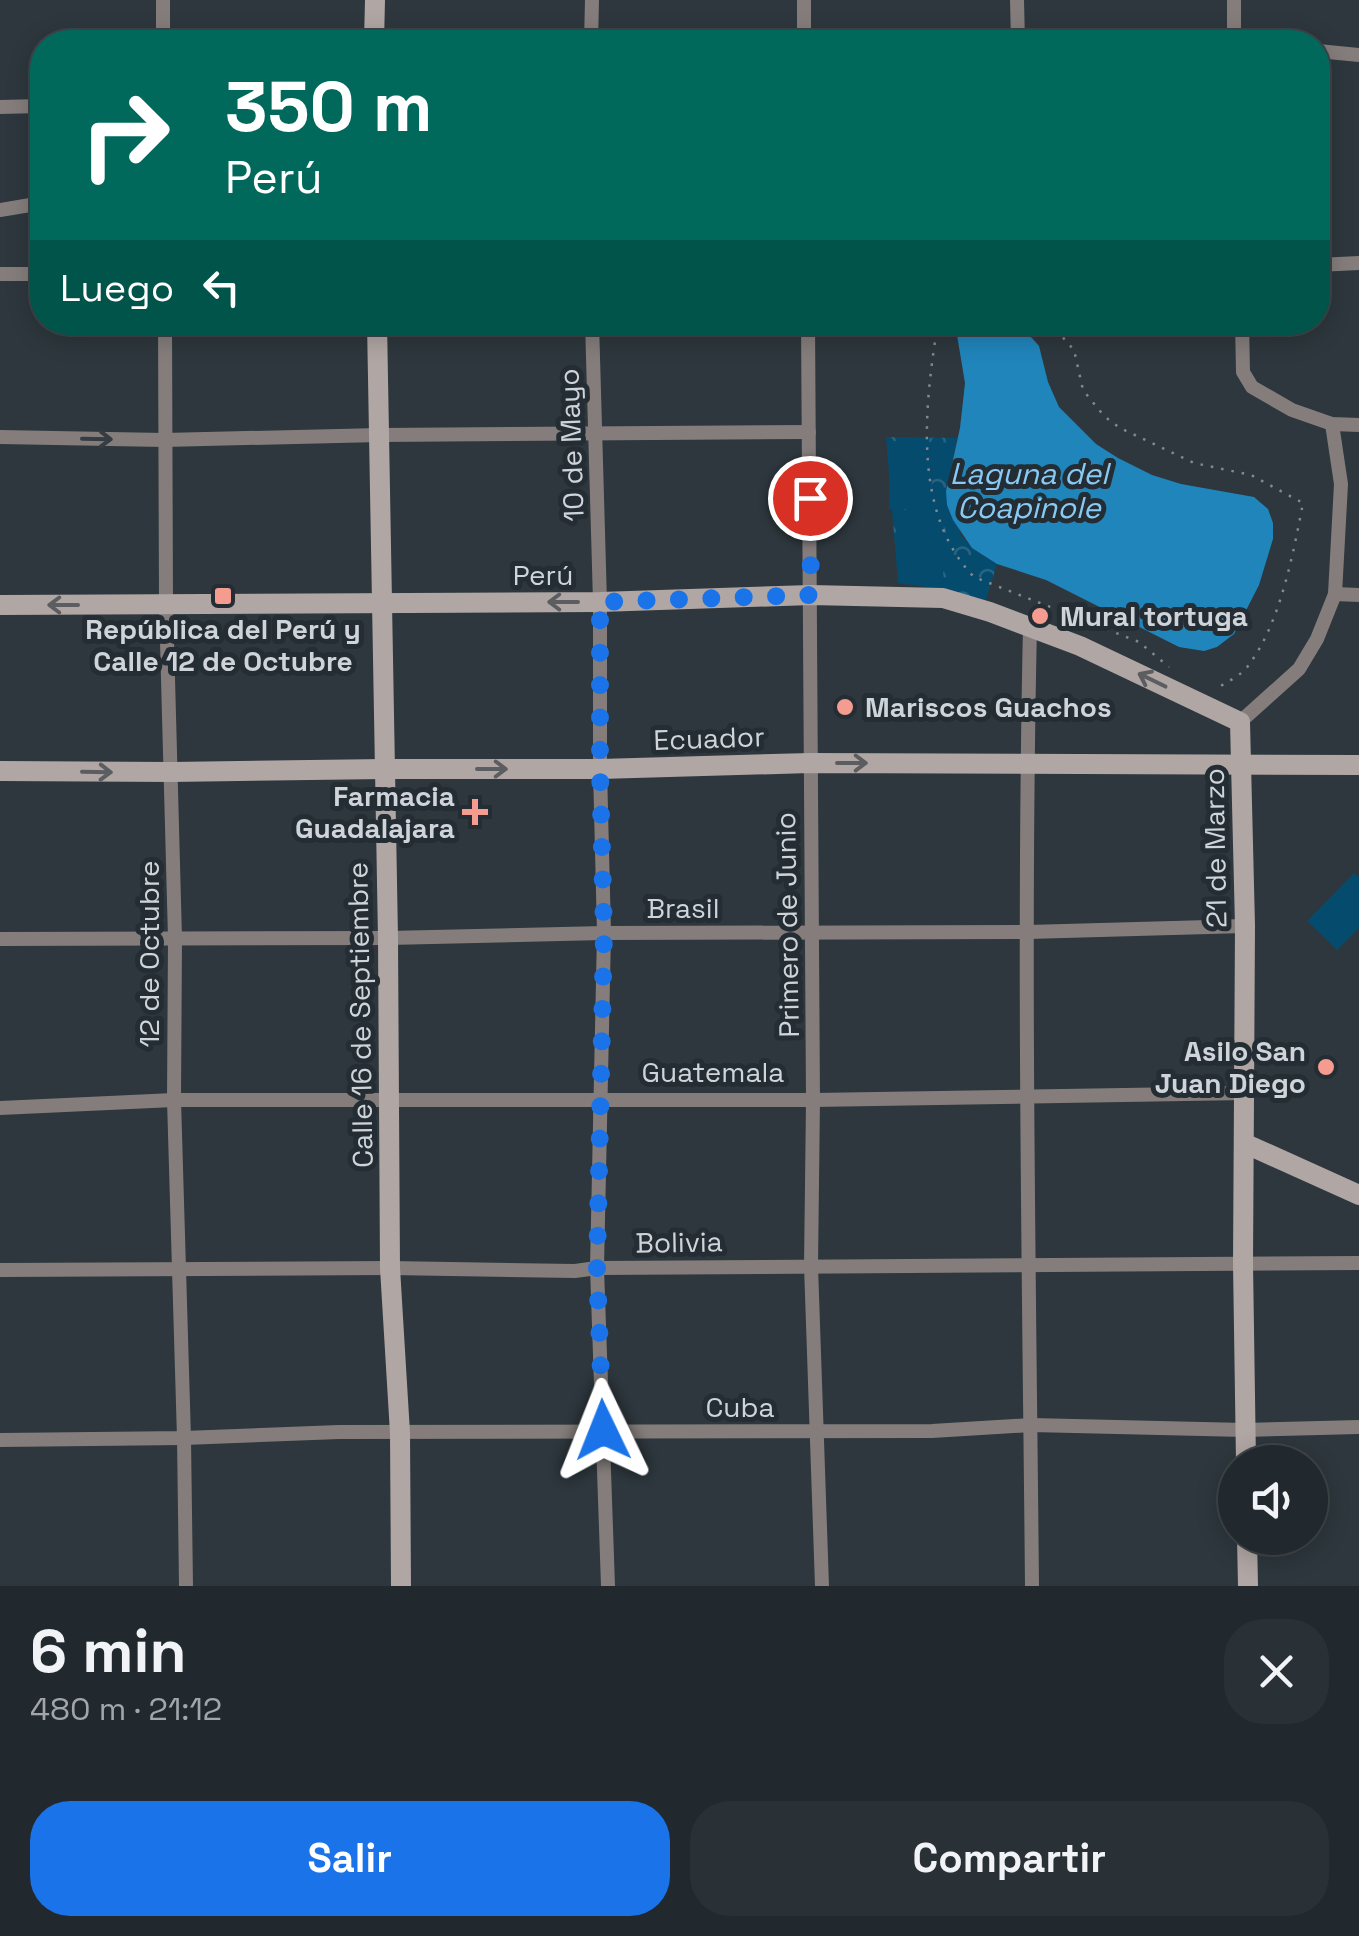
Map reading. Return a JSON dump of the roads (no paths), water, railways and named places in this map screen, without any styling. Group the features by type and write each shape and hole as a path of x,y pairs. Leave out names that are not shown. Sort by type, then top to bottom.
{"street":[{"path":"163,0 163,30"},
{"path":"374,30 375,0"},
{"path":"591,30 592,0"},
{"path":"804,0 804,30"},
{"path":"1017,0 1018,30"},
{"path":"1234,0 1234,30"},
{"path":"1330,52 1359,55"},
{"path":"0,107 30,106"},
{"path":"0,210 30,205"},
{"path":"1330,265 1359,264"},
{"path":"0,274 30,274"},
{"name":"12 de Octubre","path":"166,335 174,1100 186,1586"},
{"name":"Calle 16 de Septiembre","path":"377,335 390,1268 400,1433 401,1586"},
{"name":"10 de Mayo","path":"592,335 604,933 597,1268 608,1586"},
{"name":"Primero de Junio","path":"808,335 814,1100 811,1266 822,1586"},
{"path":"1242,335 1243,372 1252,386 1292,410 1332,424 1359,425"},
{"path":"1240,722 1299,669 1317,639 1335,594 1341,484 1332,424"},
{"path":"0,437 164,440 809,432"},
{"path":"1335,594 1359,595"},
{"name":"Perú","path":"0,605 600,602 811,595 942,598 1080,646 1240,722"},
{"path":"1030,626 1027,1265 1032,1586"},
{"name":"21 de Marzo","path":"1240,722 1245,926 1246,1445"},
{"name":"Ecuador","path":"0,771 600,769 810,763 1359,765"},
{"name":"Brasil","path":"0,939 1028,932 1245,926"},
{"name":"Guatemala","path":"0,1108 174,1100 814,1100 1246,1093"},
{"path":"1246,1144 1359,1195"},
{"name":"Bolivia","path":"0,1270 575,1271 1359,1263"},
{"name":"Cuba","path":"0,1440 339,1432 932,1431 1030,1425 1246,1430 1359,1427"},
{"path":"1247,1555 1248,1586"}],"water":[{"name":"Laguna del Coapinole","path":"957,335 1028,335 1039,346 1059,407 1096,444 1152,475 1254,497 1268,509 1273,539 1259,585 1234,634 1204,651 1179,647 1046,580 997,564 972,548 953,520 946,491 965,383"}],"place":[{"name":"República del Perú y Calle 12 de Octubre","path":"223,596"},
{"name":"Mural tortuga","path":"1040,616"},
{"name":"Mariscos Guachos","path":"845,707"},
{"name":"Farmacia Guadalajara","path":"475,812"},
{"name":"Asilo San Juan Diego","path":"1326,1067"}]}
